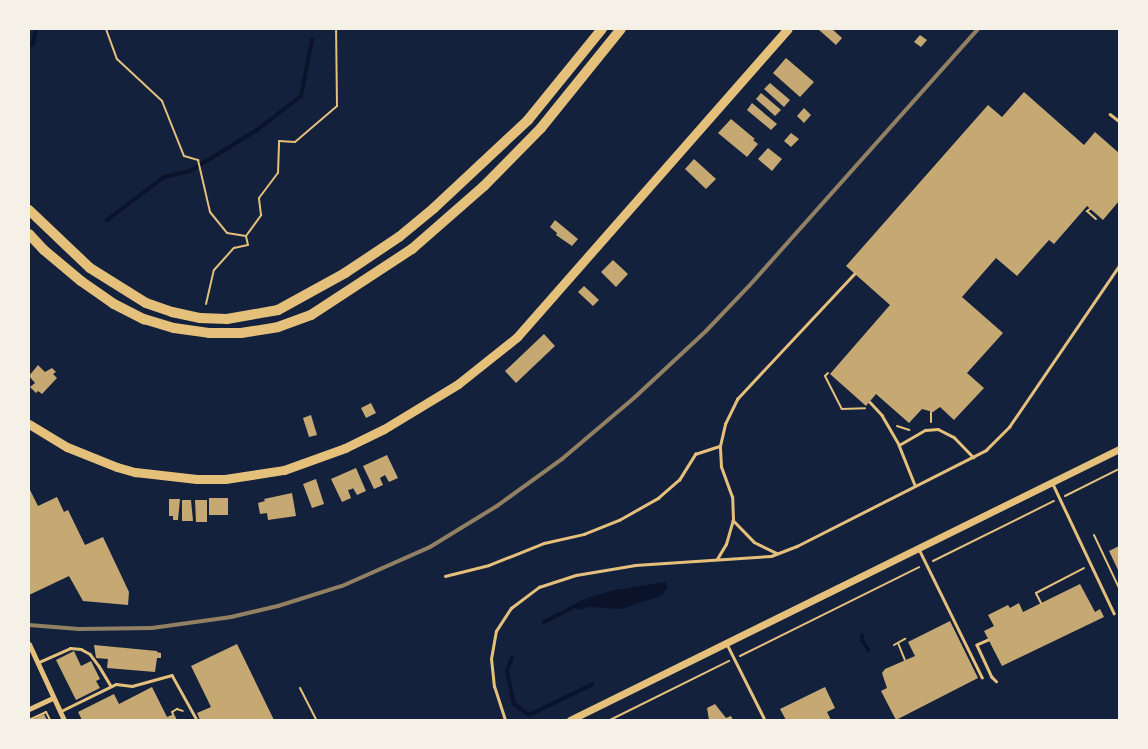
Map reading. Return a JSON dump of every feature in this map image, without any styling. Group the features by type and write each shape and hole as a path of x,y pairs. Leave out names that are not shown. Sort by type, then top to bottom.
{"highway":[{"path":"29,210 90,268 146,303 172,312 200,318 228,319 278,310 352,269 399,237 440,203 528,120 602,29"},
{"path":"29,234 44,250 81,281 114,304 144,319 174,328 209,333 240,333 278,327 311,315 344,296 419,242 484,186 541,128 621,29"}],"main road":[{"path":"29,424 67,447 134,472 198,480 225,479 284,470 345,448 384,429 458,384 517,337 788,29"}],"street":[{"path":"570,720 918,547 1119,450"},
{"path":"29,644 64,720"},
{"path":"29,709 53,698"}],"lane":[{"path":"1110,114 1119,121"},
{"path":"505,720 494,687 491,659 496,631 511,608 539,587 576,575 635,564 771,556 986,450 1008,428 1119,266"},
{"path":"716,559 726,544 733,520 732,498 721,467 720,446 725,424 737,398 854,274"},
{"path":"870,402 882,414 899,445 916,486"},
{"path":"899,445 925,430 938,429 954,437 973,457"},
{"path":"445,576 488,564 544,543 584,534 619,520 658,498 679,480 695,454 720,446"},
{"path":"1052,482 1114,613"},
{"path":"733,520 754,542 778,553"},
{"path":"918,547 982,677"},
{"path":"988,640 977,645 996,681"},
{"path":"726,643 765,720"},
{"path":"37,663 70,648 81,649 95,660 111,686"},
{"path":"60,712 116,684 132,686 172,675 197,720"}],"path":[{"path":"106,29 117,59 162,101 184,156 198,160 210,212 227,233 246,236"},
{"path":"206,304 214,270 234,248 248,245 246,236 261,215 259,198 278,173 279,141 295,142 336,106 336,29"},
{"path":"1090,209 1087,211 1096,219"},
{"path":"832,377 828,373 825,376 842,409 875,407"},
{"path":"931,412 932,430"},
{"path":"893,421 901,429 912,429"},
{"path":"927,422 937,422"},
{"path":"610,720 1060,499 1119,468"},
{"path":"1094,535 1119,588"},
{"path":"1041,603 1036,593 1091,565"},
{"path":"894,645 905,639"},
{"path":"898,643 905,660"},
{"path":"300,688 316,720"},
{"path":"173,714 172,712 177,709"},
{"path":"29,720 46,712 50,720"}],"water":[{"path":"665,582 668,587 662,595 629,607 619,609 589,607 578,610 574,607 576,603 590,597 614,590"}],"building":[{"path":"818,29 832,29 842,38 836,45"},
{"path":"920,35 927,40 921,47 914,42"},
{"path":"786,58 814,82 800,97 773,73"},
{"path":"770,83 790,100 784,107 764,89"},
{"path":"1024,92 1084,145 1095,132 1119,153 1119,201 1103,220 1087,206 1054,244 1049,240 1017,276 996,258 962,297 1003,333 967,373 984,388 954,420 940,407 933,412 922,409 909,423 876,394 866,406 830,374 890,305 846,266 988,105 1002,117"},
{"path":"761,93 781,110 775,116 756,99"},
{"path":"752,103 777,124 771,130 747,110"},
{"path":"804,108 811,115 804,123 797,116"},
{"path":"731,119 755,139 753,140 758,144 747,157 718,133"},
{"path":"791,133 799,139 791,147 784,141"},
{"path":"768,148 782,159 772,171 758,159"},
{"path":"694,159 716,179 706,189 685,169"},
{"path":"555,220 578,239 572,246 556,235 557,233 550,227"},
{"path":"613,260 628,274 616,287 601,272"},
{"path":"584,286 599,300 593,306 578,292"},
{"path":"544,334 555,346 516,383 505,371"},
{"path":"38,365 45,372 52,368 56,372 53,374 57,378 42,394 38,391 36,393 30,387 35,383 29,376"},
{"path":"371,403 376,413 366,418 361,408"},
{"path":"311,415 317,435 309,437 303,418"},
{"path":"387,455 398,478 389,482 385,475 380,478 383,485 374,489 363,466"},
{"path":"356,468 366,491 357,495 353,488 348,490 351,498 342,502 331,479"},
{"path":"316,479 324,504 312,508 303,484"},
{"path":"29,488 38,506 57,497 64,512 68,510 85,545 103,537 129,592 128,605 83,601 69,576 29,595"},
{"path":"292,493 296,516 268,520 267,513 260,514 258,503 265,501 264,499"},
{"path":"209,498 228,498 228,515 209,515"},
{"path":"169,499 180,499 178,520 173,520 173,516 169,516"},
{"path":"182,500 191,500 193,521 182,521"},
{"path":"195,500 207,500 207,522 196,522"},
{"path":"1119,546 1119,572 1109,551"},
{"path":"1080,584 1095,612 1100,609 1104,617 1002,666 984,631 994,626 988,615 1008,605 1010,608 1019,603 1023,612"},
{"path":"950,621 978,678 896,720 881,691 887,688 882,673 885,669 915,656 908,642"},
{"path":"237,644 274,720 200,720 197,713 211,707 191,666"},
{"path":"94,645 157,651 161,653 161,658 157,658 155,672 107,668 108,659 96,658"},
{"path":"74,651 81,666 91,661 100,679 96,681 100,688 76,700 56,660"},
{"path":"152,687 167,717 174,714 177,720 82,720 78,712 114,694 119,704"},
{"path":"825,687 835,708 827,712 831,720 786,720 780,709"},
{"path":"715,704 726,718 731,716 733,720 709,720 707,708"},
{"path":"44,714 47,720 32,720"}],"waterway":[{"path":"29,46 33,44 36,29"},
{"path":"107,220 164,177 190,171 257,130 301,96 312,40"},
{"path":"544,622 574,607"},
{"path":"862,635 862,640 868,650"},
{"path":"512,658 507,670 514,704 529,715 593,684"}],"railway":[{"path":"29,625 79,629 152,628 231,617 278,606 342,586 430,547 497,506 562,459 634,398 706,331 749,286 978,29"}]}
